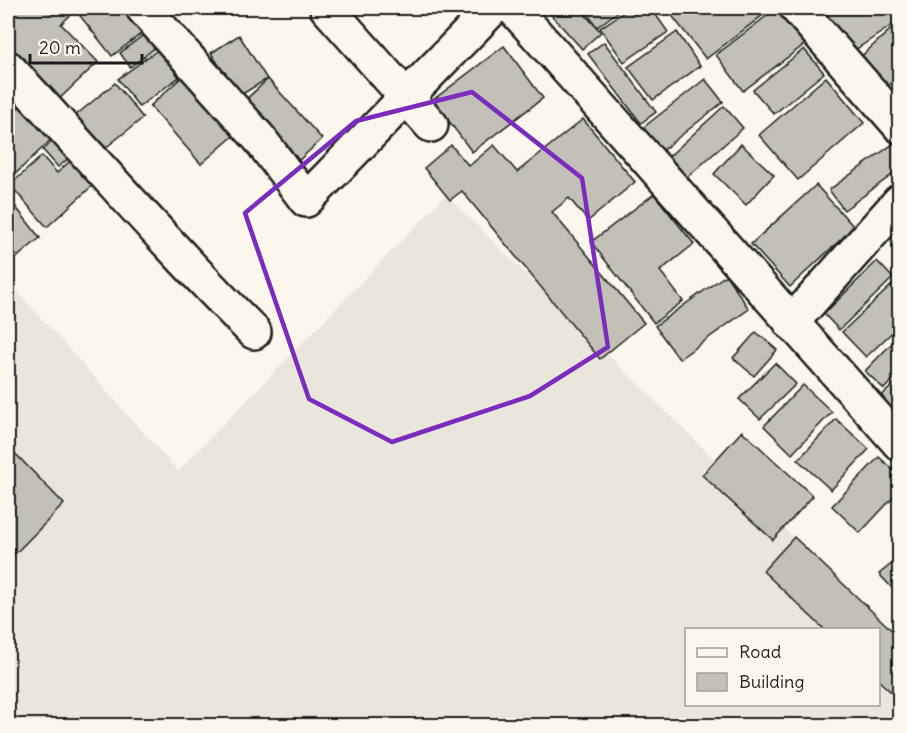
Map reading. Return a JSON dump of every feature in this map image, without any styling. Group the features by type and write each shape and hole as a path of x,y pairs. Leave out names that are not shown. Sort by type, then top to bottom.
{"street":[{"path":"143,8 259,138 306,200 493,8"},
{"path":"327,8 431,125"},
{"path":"513,8 900,444"},
{"path":"797,8 900,126"},
{"path":"8,68 122,189 198,277 254,332"},
{"path":"791,323 900,201"}],"highlighted area":[{"path":"472,92 582,178 608,347 530,396 392,442 309,399 245,213 356,121"}],"shaded area":[{"path":"446,195 899,641 899,725 8,725 8,281 178,471"}],"building":[{"path":"8,8 78,8 61,24 98,62 55,103 8,53"},
{"path":"83,8 122,8 142,33 112,56 77,12"},
{"path":"545,8 579,8 601,32 582,49"},
{"path":"583,8 623,8 597,27"},
{"path":"630,8 651,8 668,32 624,62 600,28"},
{"path":"666,8 772,8 706,59"},
{"path":"777,8 805,44 743,91 716,55"},
{"path":"836,8 897,8 900,20 849,54 824,16"},
{"path":"900,21 900,76 883,90 856,61"},
{"path":"677,32 700,66 653,100 628,67"},
{"path":"146,33 156,47 130,67 120,53"},
{"path":"239,35 267,79 239,96 211,53"},
{"path":"604,42 656,112 641,123 588,54"},
{"path":"504,46 543,98 472,152 433,100"},
{"path":"159,49 179,77 139,107 118,79"},
{"path":"804,49 824,73 774,114 753,90"},
{"path":"185,74 237,133 201,164 150,106"},
{"path":"826,77 864,123 798,180 759,135"},
{"path":"268,79 322,139 296,163 242,103"},
{"path":"705,79 723,102 659,153 640,130"},
{"path":"115,83 143,118 104,149 76,115"},
{"path":"28,98 59,132 8,181 8,118"},
{"path":"724,106 743,128 684,180 665,160"},
{"path":"583,119 635,182 588,221 569,198 552,212 644,323 600,359 462,191 450,200 424,168 451,145 469,166 494,145 517,172"},
{"path":"900,139 900,169 844,210 829,190"},
{"path":"53,141 68,159 58,167 43,150"},
{"path":"741,144 774,175 746,205 714,174"},
{"path":"42,156 57,173 70,161 92,186 47,227 10,185"},
{"path":"816,185 854,227 790,287 751,244"},
{"path":"654,194 694,244 660,271 683,301 654,323 591,242"},
{"path":"8,197 40,238 8,265"},
{"path":"877,261 893,278 839,330 824,314"},
{"path":"726,275 749,309 679,359 655,326"},
{"path":"895,282 900,287 900,325 866,357 842,332"},
{"path":"756,332 777,350 754,376 733,358"},
{"path":"900,335 900,373 884,389 865,371"},
{"path":"775,363 796,384 760,419 739,399"},
{"path":"900,379 900,413 897,416 880,397"},
{"path":"803,385 832,412 792,454 764,426"},
{"path":"836,419 869,449 831,490 798,460"},
{"path":"742,431 813,496 773,540 702,475"},
{"path":"8,446 64,504 8,561"},
{"path":"879,457 900,476 900,490 860,533 832,506"},
{"path":"794,537 900,638 900,700 880,682 880,628 823,628 763,571"},
{"path":"900,557 900,587 895,591 879,574"}]}
